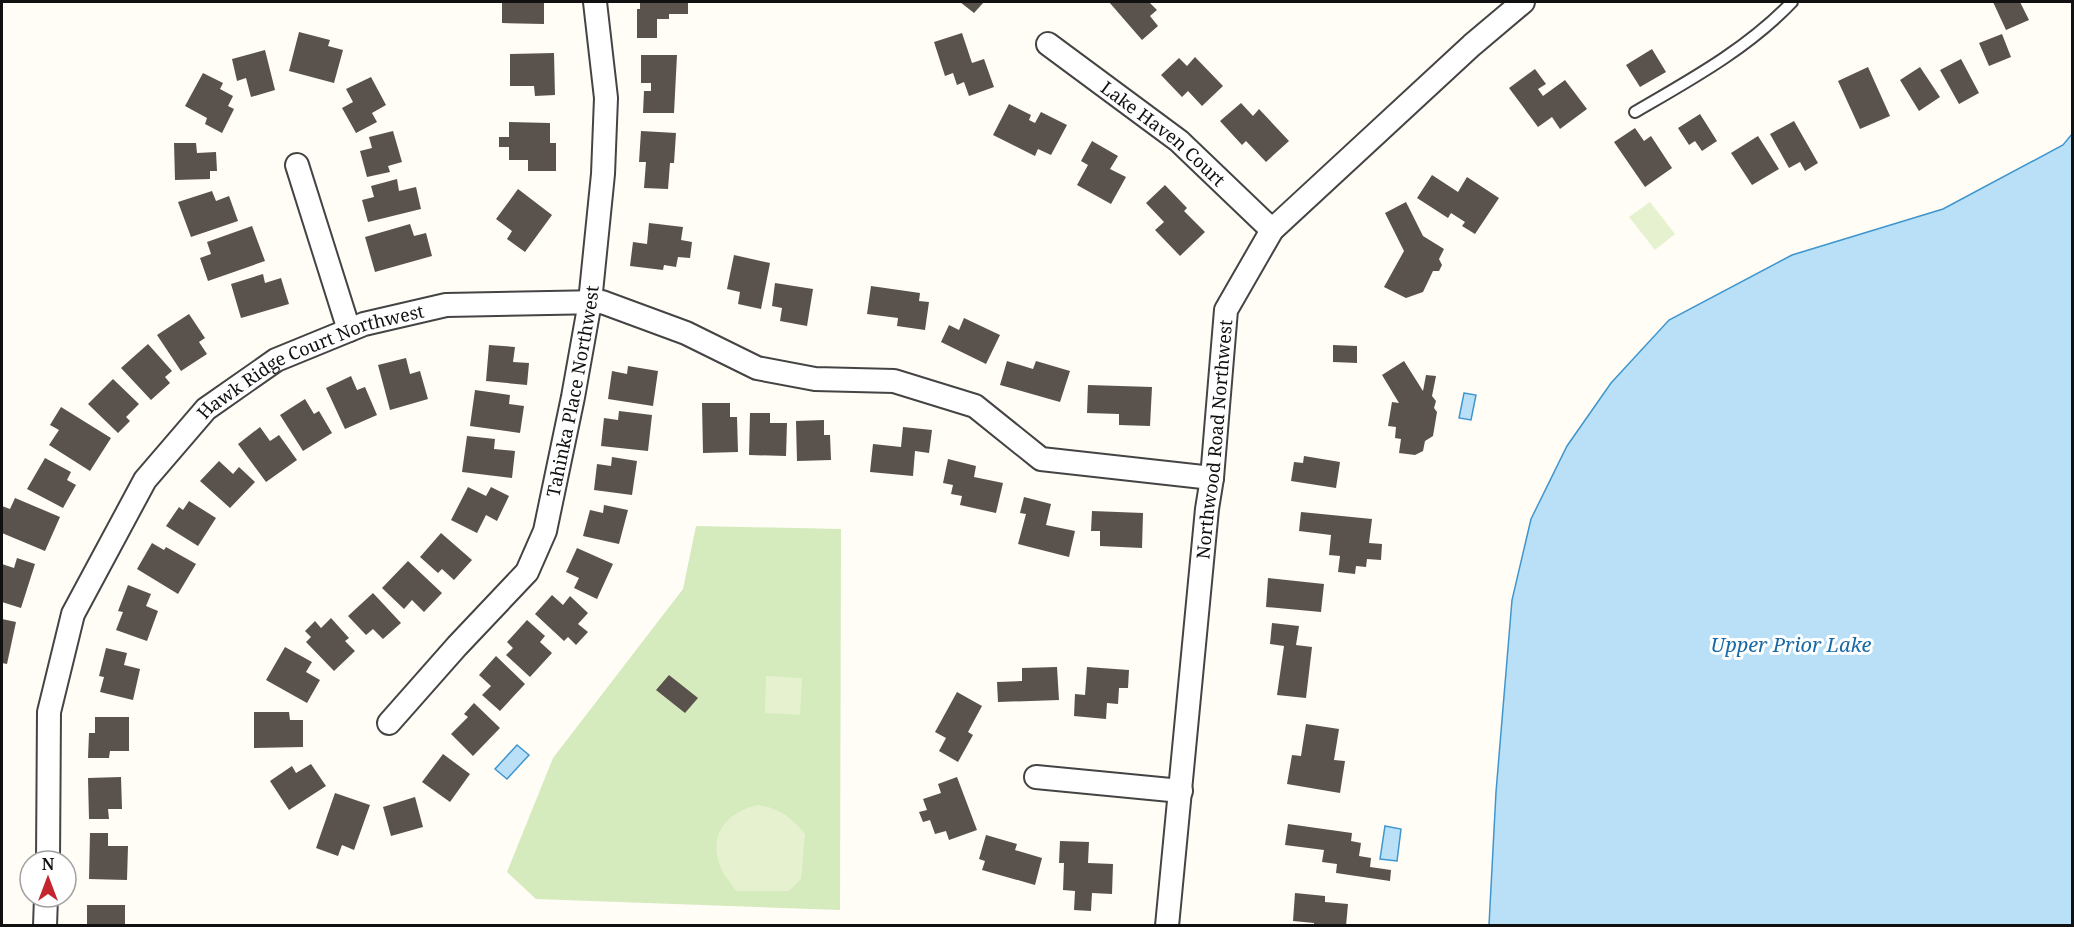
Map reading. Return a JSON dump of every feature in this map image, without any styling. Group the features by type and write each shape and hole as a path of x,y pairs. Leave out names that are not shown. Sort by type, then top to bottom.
{"street":[{"name":"Tahinka Place Northwest","path":"388,723 527,572 545,531 590,302 603,174 606,98 595,2"},
{"name":"Northwood Road Northwest","path":"1167,926 1207,509 1212,478 1226,310 1272,230 1472,45 1523,2"},
{"name":"Lake Haven Court","path":"1048,44 1179,141 1272,230"},
{"path":"297,165 350,330"},
{"name":"Hawk Ridge Court Northwest","path":"48,849 49,712 73,614 145,480 206,409 276,360 364,324 446,305 602,302 686,333 757,368 815,380 894,381 975,406 1041,459 1212,478"},
{"path":"1036,777 1181,791"},
{"path":"45,926 46,909"}],"lane":[{"path":"1635,112 1721,60 1760,31 1792,2"}],"green space":[{"path":"1650,202 1675,234 1655,250 1629,217"},
{"path":"696,526 841,529 840,910 536,899 507,872 553,758 683,589"},
{"path":"766,676 802,678 800,715 765,713"},
{"path":"757,805 772,808 784,814 805,834 801,879 789,891 736,891 720,867 717,852 719,833 730,818"}],"water":[{"name":"Upper Prior Lake","path":"2072,134 2072,925 1489,925 1496,792 1512,600 1531,519 1567,446 1611,383 1669,320 1792,255 1943,209 2063,145"},
{"path":"1464,393 1476,395 1471,420 1459,418"},
{"path":"517,745 529,755 507,779 495,769"},
{"path":"1385,826 1401,829 1397,861 1380,859"}],"building":[{"path":"502,2 544,2 544,24 502,23"},
{"path":"640,2 688,2 688,14 669,14 669,19 657,19 657,38 637,38 637,9 640,9"},
{"path":"960,2 984,2 974,13"},
{"path":"1109,2 1149,2 1157,10 1150,16 1158,26 1142,40"},
{"path":"1993,2 2020,2 2029,20 2006,30"},
{"path":"299,32 330,40 328,46 343,50 334,83 289,71"},
{"path":"962,33 972,63 984,59 994,87 969,96 964,82 957,85 953,73 945,76 934,42"},
{"path":"2002,34 2011,57 1989,66 1979,43"},
{"path":"1652,49 1666,72 1640,87 1626,65"},
{"path":"265,50 275,90 251,97 246,78 237,81 232,59"},
{"path":"554,53 555,95 535,96 534,86 510,86 510,54"},
{"path":"641,55 677,55 674,113 643,113 644,91 651,91 651,83 641,83"},
{"path":"1195,57 1223,86 1202,106 1188,91 1182,97 1161,75 1179,58 1187,66"},
{"path":"1961,59 1979,93 1959,104 1940,70"},
{"path":"1868,67 1890,116 1860,129 1838,81"},
{"path":"1920,67 1940,97 1919,111 1900,80"},
{"path":"1535,69 1546,84 1538,89 1543,96 1565,80 1587,109 1560,129 1552,117 1538,127 1509,88"},
{"path":"203,73 223,83 220,89 233,96 228,106 234,109 222,133 205,124 207,118 185,106"},
{"path":"371,77 386,105 372,113 377,122 356,133 342,108 353,102 346,89"},
{"path":"1241,103 1253,116 1259,109 1289,141 1266,162 1246,141 1242,145 1220,121"},
{"path":"1009,104 1031,115 1029,120 1035,123 1041,112 1067,125 1051,155 1038,149 1035,156 993,135"},
{"path":"1700,114 1717,141 1702,151 1695,141 1689,145 1678,128"},
{"path":"1794,121 1818,163 1805,171 1800,162 1789,168 1770,134"},
{"path":"509,122 550,123 550,143 556,143 556,171 528,171 528,160 509,160 509,147 499,147 499,137 509,137"},
{"path":"1635,128 1644,141 1651,136 1672,168 1645,187 1614,142"},
{"path":"393,131 402,162 388,166 390,172 367,177 360,151 372,148 369,137"},
{"path":"641,131 676,133 674,163 670,163 668,189 644,188 646,162 639,162"},
{"path":"1758,136 1779,169 1752,185 1731,153"},
{"path":"1092,141 1118,156 1110,169 1126,177 1111,204 1077,185 1088,165 1081,161"},
{"path":"174,143 196,143 197,153 216,152 217,171 210,171 210,179 175,180"},
{"path":"1432,175 1458,192 1467,177 1499,198 1475,234 1462,226 1465,222 1451,213 1448,218 1417,198"},
{"path":"397,179 399,191 416,187 421,209 368,222 362,200 374,197 371,186"},
{"path":"1165,185 1187,208 1184,211 1205,232 1180,256 1155,230 1164,222 1146,203"},
{"path":"518,189 552,215 525,252 507,239 512,231 496,219"},
{"path":"212,191 216,201 229,196 238,221 191,237 178,202"},
{"path":"1406,202 1423,236 1444,249 1439,259 1442,265 1439,271 1433,271 1423,292 1406,298 1384,287 1404,251 1385,213"},
{"path":"649,223 683,227 681,240 692,242 690,258 678,257 676,267 664,265 663,270 630,266 633,242 647,244"},
{"path":"410,224 414,236 426,233 432,256 375,272 365,237"},
{"path":"252,226 265,261 208,281 200,258 211,254 207,242"},
{"path":"734,255 770,263 761,309 738,304 740,292 727,289"},
{"path":"263,274 265,283 281,278 289,304 241,318 231,284"},
{"path":"775,283 813,289 807,326 780,321 782,308 772,306"},
{"path":"871,286 920,293 919,301 929,302 925,330 897,326 898,318 867,314"},
{"path":"189,314 205,338 199,342 207,354 181,371 157,335"},
{"path":"964,318 1000,335 986,364 941,342 949,325 959,330"},
{"path":"148,344 172,371 165,377 170,383 151,400 121,368"},
{"path":"489,345 515,347 513,362 529,363 527,385 486,381"},
{"path":"1333,345 1357,346 1357,363 1333,362"},
{"path":"406,358 410,374 420,371 428,399 390,410 378,365"},
{"path":"1007,361 1033,369 1036,361 1070,371 1060,402 1000,385"},
{"path":"1404,361 1423,391 1426,375 1436,376 1432,396 1436,401 1434,408 1437,412 1433,436 1425,441 1423,451 1415,455 1399,453 1401,439 1395,438 1396,427 1388,426 1392,402 1399,403 1382,375"},
{"path":"628,366 658,371 653,406 608,399 612,371 627,374"},
{"path":"351,376 357,390 365,387 377,415 345,429 326,388"},
{"path":"113,379 139,404 126,417 130,421 118,433 88,404"},
{"path":"1088,385 1152,387 1150,426 1119,425 1119,414 1087,413"},
{"path":"475,390 510,395 509,404 524,406 520,433 470,426"},
{"path":"305,399 314,414 319,411 332,433 303,451 280,415"},
{"path":"702,403 730,403 730,417 737,417 738,452 703,453"},
{"path":"61,407 111,438 90,471 49,445 59,430 50,425"},
{"path":"619,411 652,415 648,451 601,446 604,418 618,420"},
{"path":"750,413 770,413 770,423 787,423 786,456 749,455"},
{"path":"824,420 824,435 830,435 831,460 797,461 796,421"},
{"path":"260,427 270,441 279,435 297,460 266,482 238,444"},
{"path":"903,427 932,430 929,453 915,451 913,476 870,472 873,444 901,447"},
{"path":"467,436 495,439 494,449 515,451 512,478 462,472"},
{"path":"1304,456 1340,462 1336,488 1291,481 1294,462 1303,463"},
{"path":"612,457 637,461 632,495 594,490 597,464 611,466"},
{"path":"45,458 71,472 67,480 76,485 63,508 27,489"},
{"path":"948,459 976,466 974,477 1003,483 996,513 960,505 962,496 951,494 953,485 943,483"},
{"path":"219,461 233,474 239,467 255,482 230,508 200,481"},
{"path":"468,487 486,496 491,487 509,496 497,521 486,515 477,533 451,520"},
{"path":"1024,497 1051,504 1046,525 1075,531 1069,557 1018,544 1026,514 1020,513"},
{"path":"15,498 60,517 45,551 2,533 2,506 10,509"},
{"path":"189,501 216,518 198,546 166,526 179,507 183,510"},
{"path":"604,505 628,510 619,544 583,536 590,510 603,513"},
{"path":"1092,511 1143,513 1142,548 1100,546 1100,531 1091,531"},
{"path":"1301,512 1372,519 1369,543 1382,544 1381,560 1367,559 1366,567 1356,566 1355,574 1338,572 1340,556 1329,555 1331,535 1299,531"},
{"path":"441,533 472,560 454,580 442,569 438,573 420,557"},
{"path":"152,543 164,550 166,547 196,564 178,594 137,569"},
{"path":"577,548 613,564 597,599 574,588 579,578 566,572"},
{"path":"17,558 35,564 21,608 2,602 2,564 14,568"},
{"path":"408,561 442,593 424,612 412,600 404,609 382,588"},
{"path":"1268,578 1324,584 1321,612 1266,607"},
{"path":"128,585 151,594 146,606 158,611 147,641 116,630 123,612 118,611"},
{"path":"373,593 401,623 383,639 373,629 366,635 348,616"},
{"path":"552,595 563,605 570,596 588,613 578,624 588,632 576,645 568,637 564,641 535,614"},
{"path":"331,618 349,638 345,641 355,651 334,671 306,642 311,637 305,631 315,621 321,628"},
{"path":"2,619 16,622 7,664 2,663"},
{"path":"527,620 545,636 540,642 552,653 530,677 506,655 513,648 507,642"},
{"path":"1272,623 1299,626 1296,645 1312,647 1306,698 1277,695 1284,646 1270,644"},
{"path":"285,647 312,662 306,672 320,680 307,703 266,680"},
{"path":"106,648 127,653 124,665 140,669 133,700 100,692 104,677 99,676"},
{"path":"496,656 525,684 500,711 482,695 491,686 479,675"},
{"path":"1057,667 1059,700 998,702 997,682 1022,681 1022,668"},
{"path":"1087,667 1129,670 1128,688 1119,688 1118,704 1107,703 1106,719 1074,716 1075,694 1085,695"},
{"path":"669,675 698,698 685,713 656,690"},
{"path":"957,692 982,706 968,732 973,735 958,762 939,751 946,738 935,732"},
{"path":"474,703 500,728 473,756 451,734 468,717 464,714"},
{"path":"254,712 289,712 290,720 303,720 303,747 254,748"},
{"path":"95,717 129,717 129,751 110,751 109,758 88,758 89,733 95,733"},
{"path":"1306,724 1339,729 1334,760 1345,761 1340,793 1287,784 1292,755 1301,756"},
{"path":"443,754 470,774 450,802 422,782"},
{"path":"311,764 326,786 289,810 270,781 292,766 296,773"},
{"path":"121,777 122,809 108,809 109,819 89,819 88,778"},
{"path":"957,777 977,830 949,840 946,831 935,834 930,820 923,822 919,812 927,810 923,799 941,793 938,784"},
{"path":"335,793 370,805 354,850 342,845 338,856 316,848"},
{"path":"415,797 423,827 391,836 383,807"},
{"path":"1288,824 1352,833 1351,841 1361,843 1359,856 1371,858 1370,867 1391,870 1390,881 1336,873 1337,864 1322,862 1324,850 1285,845"},
{"path":"90,833 108,833 108,846 128,846 127,880 89,879"},
{"path":"986,835 1017,844 1015,850 1042,858 1035,885 982,870 985,861 979,859"},
{"path":"1060,841 1089,842 1088,863 1113,864 1112,894 1092,893 1091,911 1074,910 1075,891 1063,890 1064,863 1059,863"},
{"path":"1295,893 1325,896 1325,902 1348,904 1346,926 1314,926 1314,923 1293,921"},
{"path":"87,905 125,905 125,926 87,926"}]}
